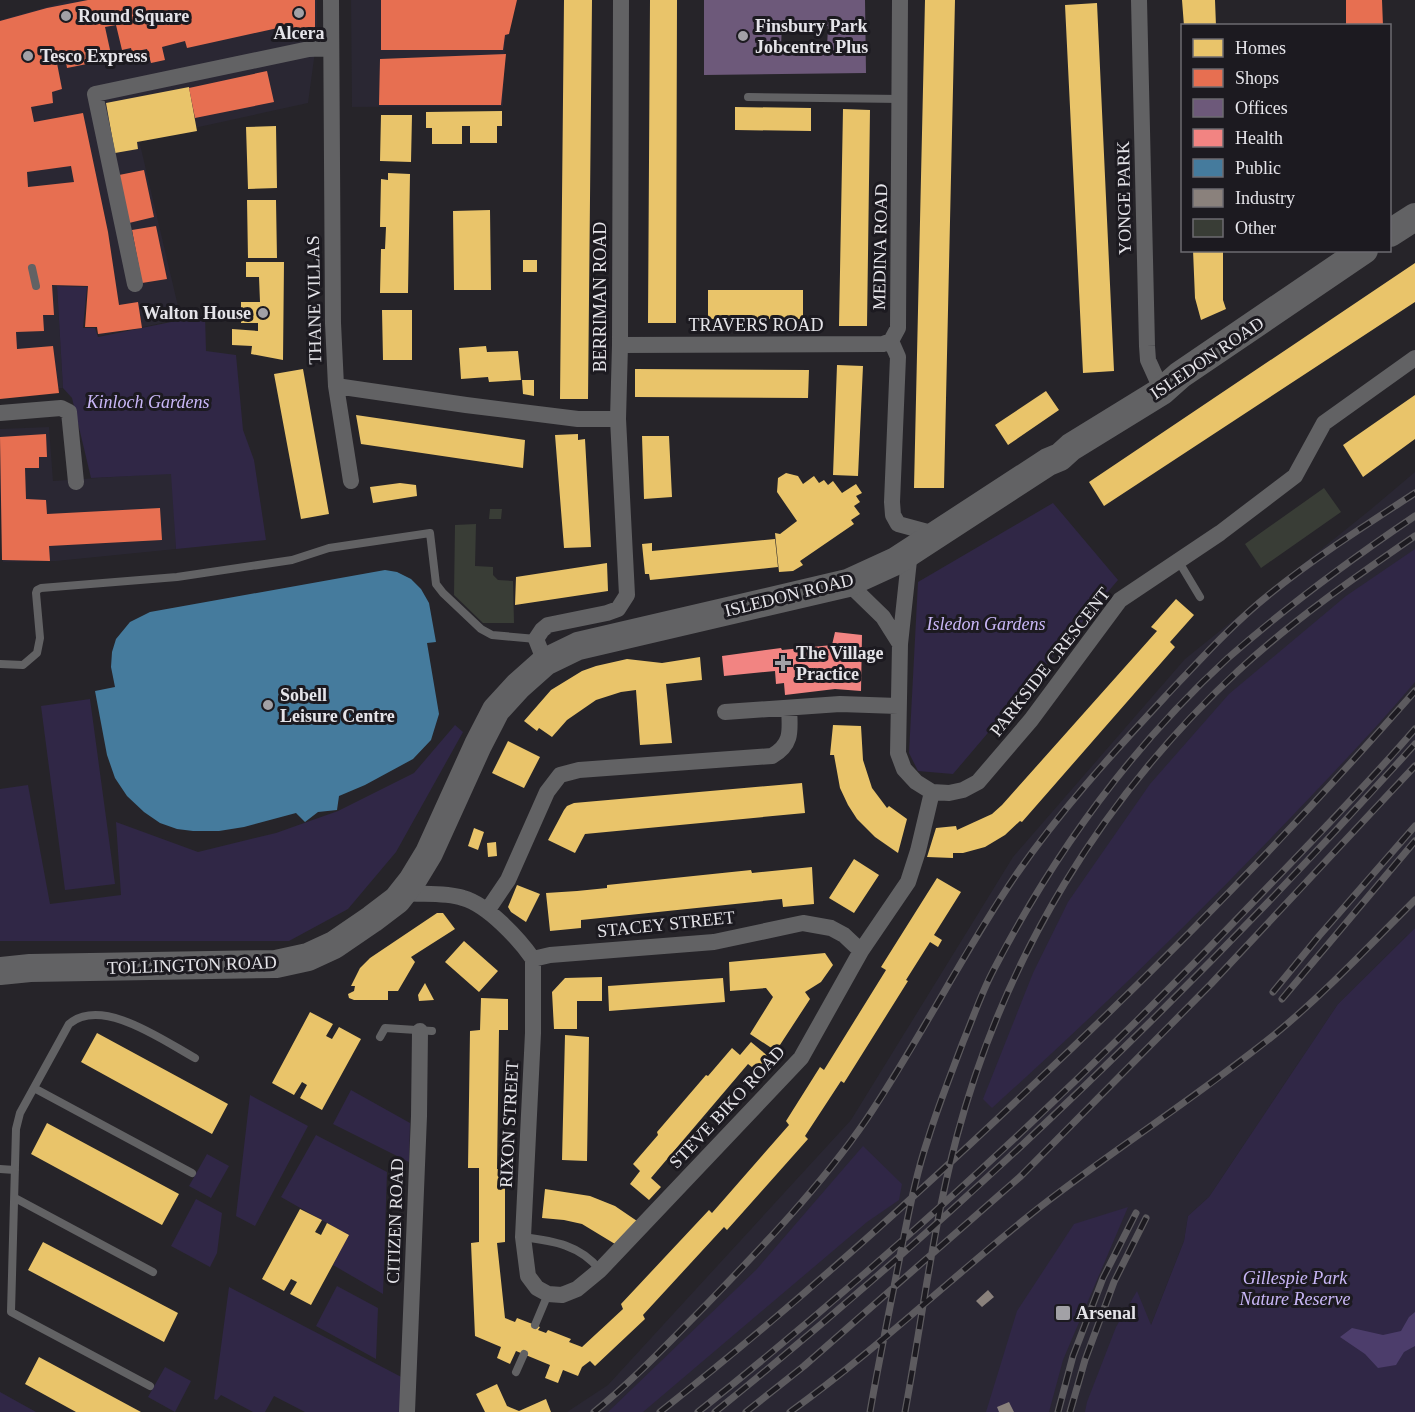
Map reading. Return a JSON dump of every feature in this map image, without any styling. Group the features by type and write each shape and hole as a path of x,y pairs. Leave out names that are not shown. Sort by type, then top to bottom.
{"highway":[{"path":"1391,232 1415,217"},
{"name":"ISLEDON ROAD","path":"372,919 402,893 429,853 496,710 518,686 540,651 578,646 848,583 881,569 1161,391 1180,375 1361,252"},
{"name":"TOLLINGTON ROAD","path":"0,971 30,968 276,964 308,957 334,945 372,919"}],"street":[{"name":"THANE VILLAS","path":"331,0 333,323 336,386 578,419 618,419"},
{"name":"BERRIMAN ROAD","path":"540,651 542,630 548,625 618,609 627,595 618,419 621,0"},
{"name":"MEDINA ROAD","path":"900,0 898,328 891,341 898,357 892,502 893,515 898,524 935,534"},
{"name":"YONGE PARK","path":"1139,0 1147,346 1148,360 1161,391"},
{"path":"135,284 94,94 309,49 331,48"},
{"name":"TRAVERS ROAD","path":"620,345 883,344 891,341"},
{"name":"PARKSIDE CRESCENT","path":"932,792 956,792 978,782 1032,720 1120,600 1179,562 1295,476 1324,423 1415,358"},
{"path":"336,386 351,481"},
{"path":"0,413 61,408 69,412 76,482"},
{"path":"910,551 900,644 898,753 904,769 916,782 932,792"},
{"path":"848,583 883,618 900,644"},
{"path":"725,712 840,704 898,706"},
{"path":"487,911 508,880 547,792 560,776 579,770 772,756 780,751 790,733 789,708"},
{"name":"STEVE BIKO ROAD","path":"543,1291 562,1295 577,1289 600,1270 801,1058 861,951 908,882 932,792"},
{"path":"402,893 428,896 444,894 464,898 487,911 523,945 533,959"},
{"name":"STACEY STREET","path":"533,959 549,955 714,942 803,923 831,928 844,935 861,951"},
{"name":"RIXON STREET","path":"533,959 533,1033 523,1237 528,1276 543,1291"},
{"name":"CITIZEN ROAD","path":"407,1412 418,1116 426,1031"}],"lane":[{"path":"748,97 900,99"},
{"path":"32,268 36,286"},
{"path":"0,664 23,665 37,653 40,638 36,593 41,588 177,577 292,560 329,548 430,533 436,584 443,593 481,629 540,651"},
{"path":"1179,562 1200,597"},
{"path":"150,1386 11,1312 16,1129 20,1113 69,1024 77,1018 105,1016 129,1022 195,1058"},
{"path":"380,1037 385,1028 426,1031"},
{"path":"34,1088 192,1173"},
{"path":"0,1169 15,1170"},
{"path":"15,1198 153,1272"},
{"path":"523,1237 566,1244 581,1252 600,1270"},
{"path":"535,1324 543,1291"},
{"path":"516,1372 524,1354"}],"shaded area":[{"path":"71,0 317,0 317,37 308,103 139,140 181,319 99,336 87,287 57,286 63,388 0,391 0,20"},
{"path":"351,0 517,0 505,42 503,106 352,107"},
{"path":"49,427 53,481 172,473 176,549 56,561 3,562 0,429"},
{"path":"1415,472 1415,928 1338,1004 1209,1197 1188,1216 1184,1241 1128,1383 1113,1412 567,1412 608,1385 851,1120 1013,857 1185,659"},
{"path":"1415,1312 1415,1346 1404,1352 1396,1365 1378,1368 1365,1354 1340,1337 1352,1328 1383,1335 1401,1331 1409,1317"}],"green space":[{"name":"Kinloch Gardens","path":"57,286 87,287 83,328 95,328 98,337 205,315 206,351 236,355 243,430 254,460 266,540 176,549 171,474 91,478 72,398 63,388"},
{"name":"Isledon Gardens","path":"1053,503 1118,580 953,774 918,771 909,753 918,582"},
{"path":"1415,549 1415,682 1341,765 1222,889 992,1108 983,1099 1033,973 1068,902 1150,784 1229,694 1346,596"},
{"path":"90,699 115,884 65,890 41,706"},
{"path":"455,725 463,732 396,852 348,909 289,941 0,941 0,789 28,785 50,904 121,895 116,822 198,852 276,833 338,811 414,773"},
{"name":"Gillespie Park Nature Reserve","path":"1415,928 1415,1412 1085,1412 1116,1327 1137,1291 1151,1325 1184,1241 1188,1216 1209,1197 1338,1004"},
{"path":"351,1090 410,1123 409,1162 333,1124"},
{"path":"250,1095 308,1126 255,1226 236,1216"},
{"path":"316,1135 387,1172 383,1294 333,1265 348,1235 281,1197"},
{"path":"863,1146 902,1184 899,1200 867,1222 643,1412 608,1412 756,1270"},
{"path":"207,1154 229,1166 211,1198 189,1186"},
{"path":"196,1199 222,1213 217,1253 210,1267 171,1246"},
{"path":"1128,1207 1063,1360 1049,1412 986,1412 1017,1311 1074,1224"},
{"path":"337,1286 378,1308 376,1359 316,1326"},
{"path":"229,1287 409,1381 407,1412 305,1412 274,1396 265,1412 253,1412 221,1395 217,1400 214,1399"},
{"path":"165,1367 191,1381 175,1412 148,1397"},
{"path":"0,1392 36,1412 0,1412"}],"building: Homes":[{"path":"564,0 592,0 588,399 560,399"},
{"path":"650,0 677,0 676,323 648,323"},
{"path":"925,0 955,0 944,488 914,488"},
{"path":"1182,0 1215,0 1216,24 1184,24"},
{"path":"1097,3 1114,371 1083,373 1065,5"},
{"path":"189,87 197,131 137,142 138,149 115,153 106,103"},
{"path":"735,107 811,108 811,131 735,130"},
{"path":"843,109 870,110 867,326 839,326"},
{"path":"502,111 502,126 497,126 497,143 470,143 470,126 462,126 462,144 432,144 432,128 426,128 426,112"},
{"path":"381,115 412,115 411,162 380,161"},
{"path":"276,126 277,188 248,189 246,127"},
{"path":"388,173 410,174 408,293 380,293 381,249 385,249 386,227 380,227 381,179 388,180"},
{"path":"247,200 276,200 277,258 248,258"},
{"path":"490,210 491,290 454,290 453,211"},
{"path":"1193,252 1223,252 1223,300 1226,309 1201,320 1195,298"},
{"path":"523,260 537,260 537,272 523,272"},
{"path":"246,262 284,262 283,360 251,354 252,346 232,345 232,329 258,331 258,323 241,323 241,302 260,302 259,277 246,277"},
{"path":"1415,263 1415,302 1104,506 1089,482"},
{"path":"708,290 803,290 803,319 708,319"},
{"path":"382,310 412,310 412,360 383,360"},
{"path":"486,346 487,352 518,351 521,380 489,382 488,377 461,379 459,348"},
{"path":"837,365 863,366 858,476 833,475"},
{"path":"303,369 329,514 301,519 274,374"},
{"path":"635,369 809,370 808,398 635,397"},
{"path":"522,380 534,380 534,396 523,394"},
{"path":"1046,391 1059,410 1008,445 995,425"},
{"path":"1415,395 1415,439 1363,477 1343,445"},
{"path":"356,415 525,440 523,468 361,444"},
{"path":"578,434 578,440 585,439 591,547 564,548 555,435"},
{"path":"642,436 669,436 672,497 644,499"},
{"path":"786,473 798,476 803,484 814,476 819,483 824,480 828,485 833,481 842,493 856,484 862,493 856,496 860,502 854,506 860,514 851,520 854,524 800,561 803,565 793,571 779,572 775,533 780,534 797,521 777,492 778,478"},
{"path":"400,483 416,485 417,496 373,503 370,487"},
{"path":"775,539 778,567 650,580 649,574 645,574 642,544 652,543 652,551"},
{"path":"607,563 608,591 515,605 516,577"},
{"path":"1176,599 1194,615 1170,642 1175,647 1022,822 1020,821 1005,835 985,847 963,853 953,853 953,858 927,857 936,828 956,826 957,830 992,814 1002,805 1157,631 1151,627"},
{"path":"700,657 702,680 666,684 672,743 640,745 636,690 596,700 567,720 552,737 539,728 537,731 524,721 551,690 582,671 627,659 662,663"},
{"path":"833,725 861,726 863,760 872,788 887,808 889,806 907,819 898,853 875,837 857,819 848,805 840,788 834,755 830,755"},
{"path":"508,741 540,757 524,788 492,773"},
{"path":"802,783 805,813 585,834 575,853 548,840 564,810 574,803"},
{"path":"474,828 484,832 478,850 468,846"},
{"path":"496,842 497,856 488,857 487,843"},
{"path":"854,859 879,875 854,913 829,898"},
{"path":"812,867 814,904 783,907 782,899 581,920 581,928 550,931 546,893 607,888 607,885 751,870 752,873"},
{"path":"937,878 961,892 934,935 942,940 938,947 930,942 844,1083 841,1081 805,1136 808,1139 727,1230 724,1227 643,1315 645,1319 595,1366 590,1361 582,1367 578,1376 563,1370 558,1383 545,1378 550,1365 516,1351 510,1364 497,1358 501,1347 475,1336 471,1243 479,1242 479,1168 468,1168 470,1031 480,1030 481,998 508,999 508,1030 499,1030 497,1169 505,1169 505,1242 497,1243 505,1318 515,1322 517,1318 540,1327 538,1330 546,1333 548,1330 571,1339 569,1342 582,1347 623,1309 621,1304 709,1210 712,1213 789,1125 786,1121 820,1067 824,1070 886,970 881,967"},
{"path":"517,885 540,894 526,922 511,912 508,907"},
{"path":"437,913 443,913 455,929 411,957 415,962 398,991 388,991 388,1000 349,998 348,994 354,991 355,986 351,986 360,968 370,958"},
{"path":"464,941 498,971 479,992 445,962"},
{"path":"825,953 833,965 821,982 805,992 810,999 776,1051 750,1034 773,997 766,988 730,991 729,962"},
{"path":"602,977 602,1001 577,1001 577,1029 554,1029 552,992 565,978"},
{"path":"723,978 725,1002 609,1011 608,986"},
{"path":"425,983 434,1000 419,1001 418,995"},
{"path":"310,1012 333,1024 326,1036 332,1039 339,1027 361,1039 322,1110 300,1098 307,1085 302,1082 294,1095 272,1083"},
{"path":"97,1033 228,1104 212,1134 81,1062"},
{"path":"565,1035 589,1037 587,1161 562,1160"},
{"path":"751,1042 769,1057 757,1071 748,1064 651,1178 661,1187 649,1200 630,1184 640,1171 633,1164 658,1135 657,1132 732,1048 740,1055"},
{"path":"47,1123 179,1194 162,1225 31,1154"},
{"path":"545,1189 590,1196 615,1206 637,1221 615,1244 582,1224 542,1218"},
{"path":"300,1209 322,1220 315,1232 321,1235 327,1223 349,1235 311,1305 290,1294 297,1282 291,1279 284,1291 262,1279"},
{"path":"43,1242 178,1313 164,1342 28,1270"},
{"path":"39,1357 141,1412 76,1412 25,1384"},
{"path":"497,1384 507,1406 519,1411 546,1399 551,1412 485,1412 476,1394"}],"building: Shops":[{"path":"88,0 315,0 315,35 291,40 287,26 187,48 185,41 162,47 165,60 151,63 147,49 132,52 131,48 122,50 116,25 105,27 112,59 67,68 64,51 55,53 62,89 52,92 53,103 31,107 34,122 83,113 108,232 119,305 138,302 142,328 98,334 97,327 85,327 88,286 52,285 54,315 43,315 44,331 16,332 17,349 53,346 59,393 0,399 0,21","holes":["71,166 74,182 28,187 27,172"]},
{"path":"381,0 517,0 509,34 505,35 503,50 381,50"},
{"path":"1346,0 1382,0 1383,24 1346,24"},
{"path":"506,54 501,105 379,105 380,59"},
{"path":"267,71 274,102 195,118 189,88"},
{"path":"144,170 154,217 129,223 119,175"},
{"path":"156,226 167,279 142,283 132,230"},
{"path":"46,434 47,457 39,457 39,468 25,468 26,499 46,500 47,514 160,508 162,540 49,546 50,561 2,560 0,437"}],"building: Offices":[{"name":"Finsbury Park Jobcentre Plus","path":"704,0 865,0 866,73 704,75","holes":["782,24 828,26 827,48 781,47"]}],"building: Health":[{"path":"835,632 862,635 861,691 835,689 785,695 784,683 776,684 775,671 724,676 722,656 781,648 782,650 832,645"}],"building: Public":[{"name":"Sobell Leisure Centre","path":"385,570 397,572 411,579 421,589 429,603 436,642 427,643 439,714 431,740 413,759 339,796 337,810 318,812 305,822 296,813 219,831 177,829 160,823 127,796 115,778 107,755 95,691 115,687 111,667 112,652 116,639 130,622 150,612"}],"building: Industry":[{"path":"988,1290 994,1297 982,1307 976,1301"},
{"path":"1009,1402 1014,1412 999,1412 997,1407"}],"building: Other":[{"path":"1324,488 1341,512 1261,568 1245,544"},
{"path":"490,509 502,509 501,519 489,519"},
{"path":"476,524 475,566 493,567 493,575 498,580 513,581 514,623 483,623 454,595 455,525"}],"railway":[{"path":"594,1412 638,1374 707,1304 770,1238 830,1169 886,1090 977,935 1016,875 1050,828 1106,762 1203,657 1257,605 1288,579 1415,493"},
{"path":"870,1412 912,1197 932,1127 985,988 1041,886 1097,804 1159,728 1193,692 1228,658 1296,602 1415,516"},
{"path":"905,1412 934,1239 957,1136 977,1070 1002,1006 1031,943 1064,884 1102,826 1143,772 1189,720 1238,671 1302,617 1415,536"},
{"path":"660,1412 850,1254 1081,1039 1276,844 1415,691"},
{"path":"698,1412 846,1290 1059,1097 1195,962 1340,812 1415,729"},
{"path":"715,1412 900,1256 1078,1092 1250,921 1415,744"},
{"path":"746,1412 804,1366 1021,1176 1211,984 1415,766"},
{"path":"1273,992 1415,826"},
{"path":"1282,999 1415,841"},
{"path":"790,1412 854,1363 1040,1207 1274,1035 1328,986 1415,900"},
{"path":"1058,1412 1073,1356 1103,1278 1136,1213"},
{"path":"1070,1412 1085,1360 1114,1282 1146,1218"}],"place":[{"name":"Alcera","path":"299,13"},
{"name":"Round Square","path":"66,16"},
{"name":"Finsbury Park Jobcentre Plus","path":"743,36"},
{"name":"Tesco Express","path":"28,56"},
{"name":"Walton House","path":"263,313"},
{"name":"The Village Practice","path":"783,663"},
{"name":"Sobell Leisure Centre","path":"268,705"},
{"name":"Arsenal","path":"1063,1313"}]}
